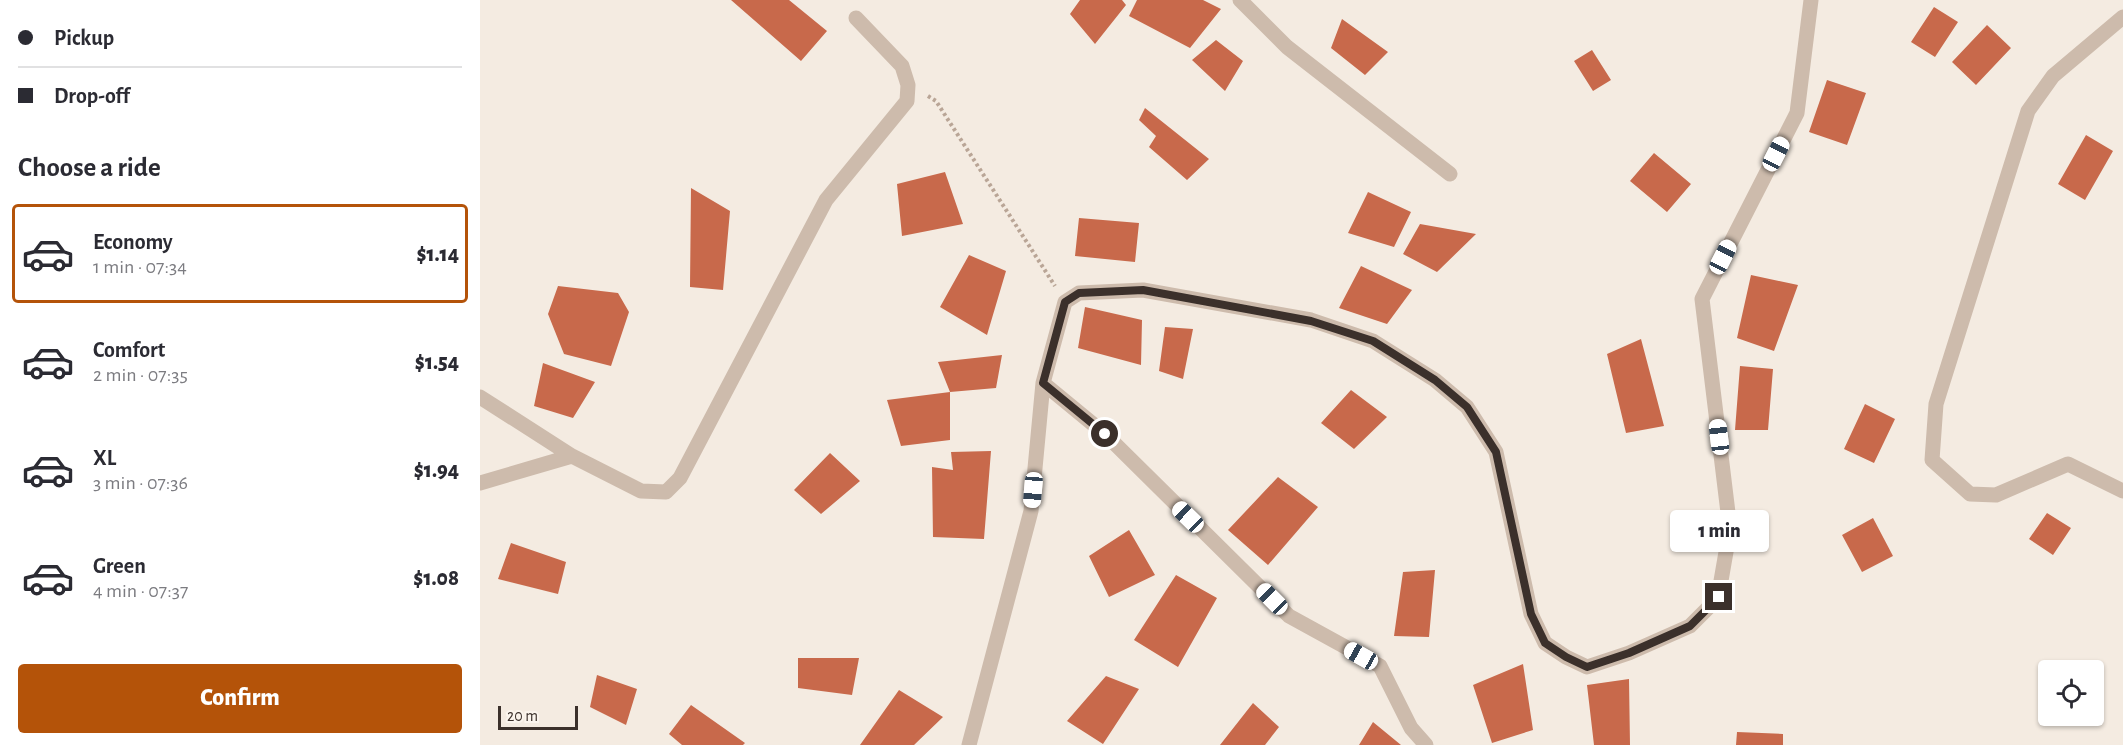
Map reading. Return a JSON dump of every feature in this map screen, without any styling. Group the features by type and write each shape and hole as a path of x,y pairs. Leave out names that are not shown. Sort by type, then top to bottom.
{"street":[{"path":"1240,0 1287,46 1450,174"},
{"path":"969,745 1031,511 1043,383 1065,302 1079,293 1143,290 1311,321 1373,341 1435,380 1467,407 1496,452 1531,614 1545,643 1587,667 1629,653 1690,626 1719,597 1730,529 1702,298 1797,113 1811,0"},
{"path":"2123,17 2053,76 2028,111 1936,404 1932,460 1970,494 1996,495 2068,464 2123,491"},
{"path":"480,397 572,456 640,491 666,492 680,478 826,200 907,101 908,85 902,66 856,18"},
{"path":"1043,383 1105,434 1289,616 1380,666 1411,728 1426,745"},
{"path":"480,483 572,456"}],"path":[{"path":"908,85 936,101 1065,302"}],"building":[{"path":"731,0 789,0 827,31 801,61"},
{"path":"1080,0 1122,0 1126,5 1095,44 1070,14"},
{"path":"1137,0 1203,0 1221,9 1190,48 1129,16"},
{"path":"1934,7 1958,22 1935,57 1911,42"},
{"path":"1342,19 1388,52 1365,75 1331,48"},
{"path":"1987,25 2011,48 1976,85 1952,62"},
{"path":"1216,40 1243,61 1225,91 1192,60"},
{"path":"1592,50 1611,80 1593,91 1574,61"},
{"path":"1827,80 1866,93 1847,145 1809,132"},
{"path":"1145,108 1209,159 1187,180 1149,147 1156,136 1139,120"},
{"path":"2086,135 2113,151 2085,200 2058,184"},
{"path":"1654,153 1691,184 1667,212 1630,181"},
{"path":"945,172 963,224 902,236 897,184"},
{"path":"691,188 730,211 723,290 690,287"},
{"path":"1368,192 1411,212 1394,247 1348,233"},
{"path":"1079,218 1139,223 1135,262 1075,256"},
{"path":"1420,224 1476,234 1437,272 1403,254"},
{"path":"969,255 1006,271 987,335 940,307"},
{"path":"1361,266 1412,290 1387,324 1339,308"},
{"path":"1751,275 1798,285 1774,351 1737,338"},
{"path":"558,286 618,293 629,312 611,366 564,354 548,314"},
{"path":"1085,307 1142,320 1141,365 1078,348"},
{"path":"1165,327 1193,329 1183,379 1159,371"},
{"path":"1641,339 1664,426 1626,433 1607,354"},
{"path":"1002,355 996,388 950,392 938,362"},
{"path":"543,363 595,382 573,418 534,406"},
{"path":"1740,366 1773,369 1768,430 1735,430"},
{"path":"1351,390 1387,417 1354,449 1321,423"},
{"path":"950,392 950,440 901,446 887,400"},
{"path":"1865,404 1895,419 1874,463 1844,449"},
{"path":"991,451 984,539 933,537 932,467 953,470 951,452"},
{"path":"830,453 860,481 821,514 794,490"},
{"path":"1278,477 1318,507 1268,565 1228,530"},
{"path":"2047,513 2071,528 2053,555 2029,539"},
{"path":"1873,518 1893,556 1862,572 1842,535"},
{"path":"1129,530 1155,575 1109,597 1089,556"},
{"path":"511,543 566,562 558,594 498,579"},
{"path":"1435,570 1429,637 1394,636 1403,572"},
{"path":"1176,575 1217,598 1178,667 1134,640"},
{"path":"798,658 859,658 852,695 798,688"},
{"path":"1523,664 1533,730 1492,743 1473,685"},
{"path":"597,675 637,689 626,725 590,707"},
{"path":"1106,676 1139,689 1103,744 1067,721"},
{"path":"1629,679 1630,745 1594,745 1587,685"},
{"path":"899,690 943,717 914,745 860,745"},
{"path":"1253,703 1279,727 1265,745 1220,745"},
{"path":"691,705 745,743 743,745 682,745 669,734"},
{"path":"1373,722 1401,745 1359,745"},
{"path":"1737,732 1783,734 1783,745 1736,745"}],"route":[{"path":"1105,434 1043,383 1065,302 1079,293 1143,290 1311,321 1373,341 1435,380 1467,407 1496,452 1531,614 1545,643 1587,667 1629,653 1690,626 1719,597"}]}
